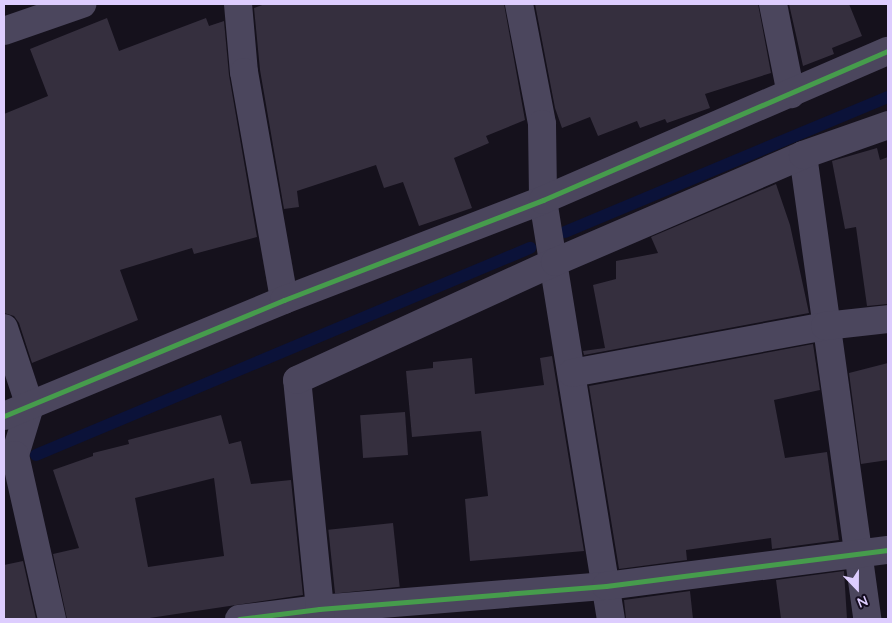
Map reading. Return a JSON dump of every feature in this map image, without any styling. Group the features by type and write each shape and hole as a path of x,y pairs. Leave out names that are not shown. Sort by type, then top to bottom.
{"street":[{"path":"4,31 82,4"},
{"path":"238,4 244,72 284,300"},
{"path":"519,4 542,124 543,200 555,262 611,619"},
{"path":"773,4 791,94"},
{"path":"4,416 284,300 543,200 888,51"},
{"path":"320,614 297,380 555,262 803,155 888,125"},
{"path":"803,155 825,326 867,619"},
{"path":"572,373 825,326 888,319"},
{"path":"4,328 30,406 15,455 52,619"},
{"path":"240,619 320,614 606,586 888,550"}],"building":[{"path":"265,4 504,4 525,120 486,136 489,143 454,158 472,208 419,226 403,182 384,188 376,165 297,191 299,207 284,209 260,70 254,8"},
{"path":"535,4 758,4 771,73 705,94 710,108 667,123 665,119 640,128 637,121 598,136 590,117 562,128 555,108"},
{"path":"789,4 849,4 862,36 832,48 834,54 803,66"},
{"path":"107,18 119,51 206,18 209,26 224,21 229,75 257,237 194,254 192,248 120,270 138,320 32,363 19,323 14,316 4,313 4,114 48,96 30,49"},
{"path":"877,148 880,160 888,157 888,304 867,306 856,227 845,229 832,161"},
{"path":"776,184 790,225 809,313 584,355 583,351 605,348 593,285 616,279 616,261 658,253 651,237"},
{"path":"813,344 820,390 774,400 785,458 827,452 839,540 772,549 771,538 686,550 687,560 619,569 589,386"},
{"path":"552,356 584,551 470,561 465,499 488,496 481,431 412,437 406,371 433,368 433,362 472,358 475,394 544,385 540,358"},
{"path":"888,363 888,460 861,464 849,373"},
{"path":"405,412 408,455 363,458 360,415"},
{"path":"221,415 229,444 241,441 251,484 291,480 303,595 143,619 67,619 53,554 79,548 53,470 93,456 93,453 129,444 128,440","holes":["214,478 224,556 148,567 135,498"]},
{"path":"393,523 400,587 335,593 328,530"},
{"path":"23,561 36,619 4,619 4,565"},
{"path":"844,571 847,619 781,619 776,580"},
{"path":"690,591 693,619 626,619 624,600"}],"waterway":[{"path":"565,232 888,97"},
{"path":"36,455 530,248"}],"cycle path":[{"path":"4,416 284,300 543,200 888,51"},
{"path":"239,619 319,609 606,586 888,550"}]}
